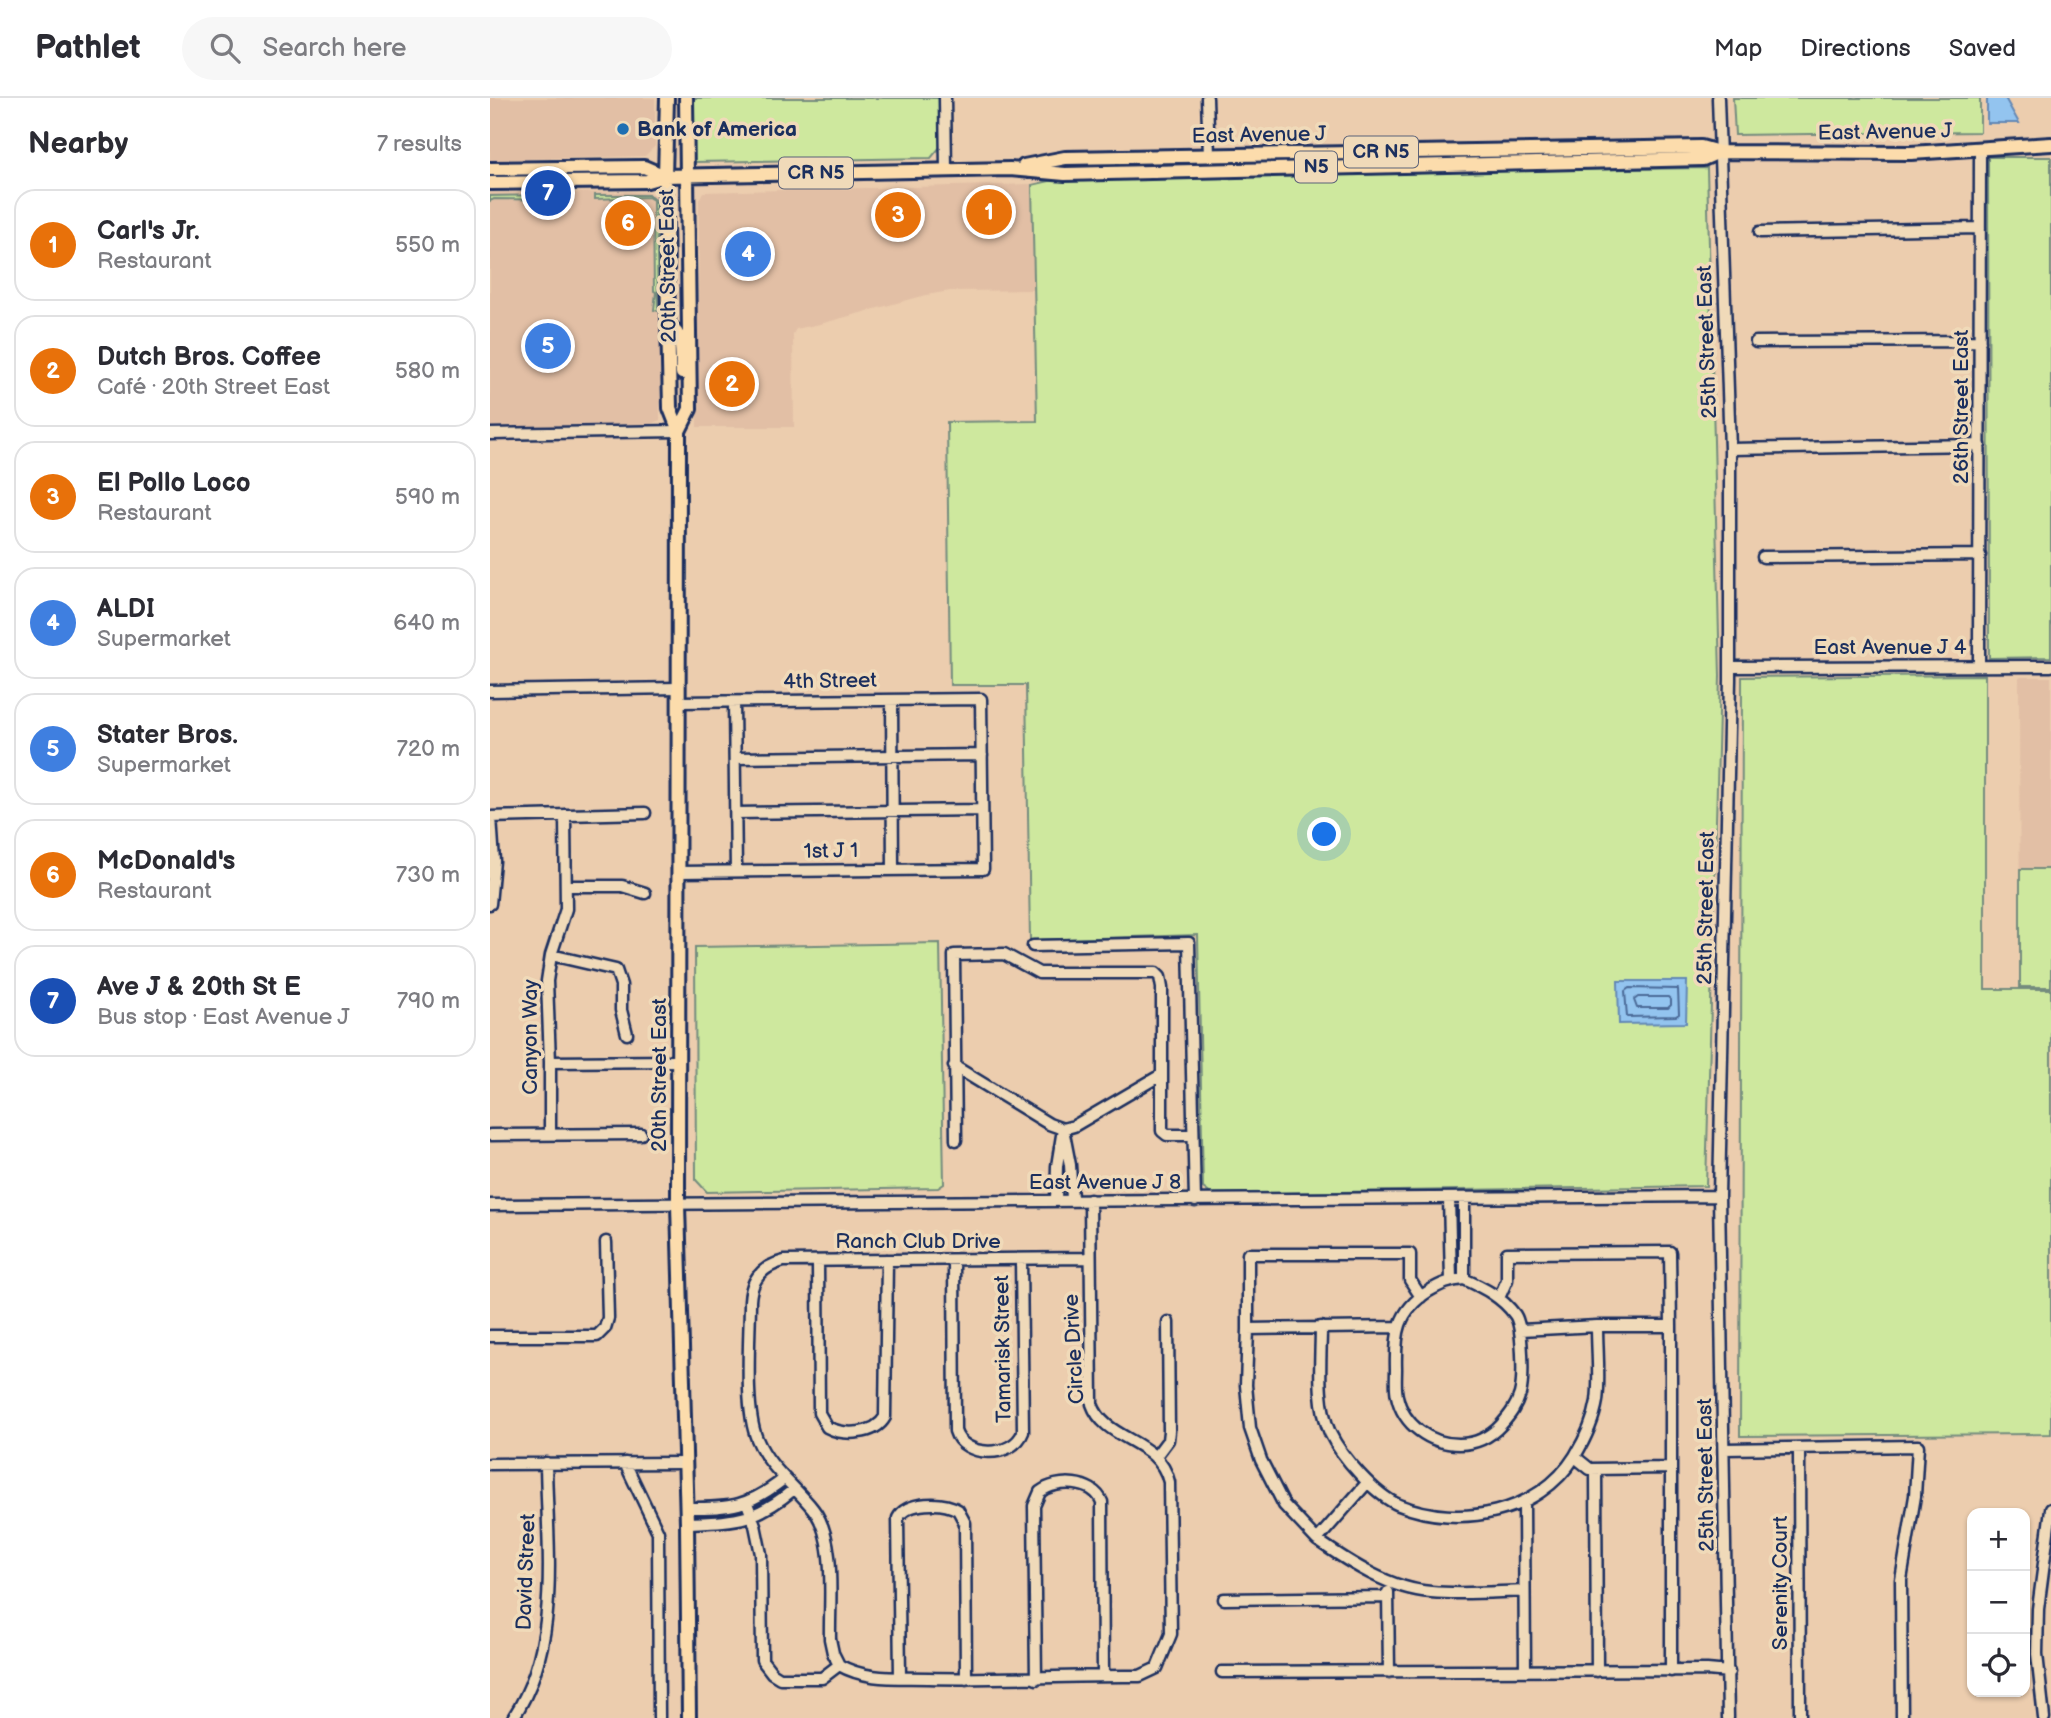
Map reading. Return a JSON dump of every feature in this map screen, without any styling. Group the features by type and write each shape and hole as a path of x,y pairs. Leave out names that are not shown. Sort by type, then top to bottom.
{"main road":[{"name":"20th Street East","path":"667,98 665,176 670,408 679,431 678,1205 687,1508 689,1718"},
{"name":"20th Street East","path":"679,431 690,409 686,98"},
{"name":"East Avenue J","path":"1010,169 1065,158 1701,147 1719,152 1911,153 2051,144"},
{"name":"East Avenue J","path":"490,183 647,181 665,176 686,175 946,170 1010,169 1065,174 1689,160 1703,159 1719,152"},
{"path":"490,175 539,173 561,167"},
{"name":"East Avenue J","path":"490,169 644,167 665,176"},
{"path":"669,326 680,336 682,377 690,388"}],"street":[{"path":"946,98 946,170"},
{"path":"1207,98 1209,155"},
{"name":"25th Street East","path":"1718,98 1730,449 1730,667 1719,1196 1728,1718"},
{"name":"26th Street East","path":"1979,666 1980,148"},
{"path":"1760,232 1980,228"},
{"path":"1756,342 1980,341"},
{"path":"490,434 679,431"},
{"path":"1730,449 1980,445"},
{"path":"1763,557 1980,555"},
{"name":"East Avenue J 4","path":"1730,667 2051,666"},
{"path":"490,691 680,688"},
{"name":"4th Street","path":"680,702 981,699 982,755"},
{"path":"892,700 893,870"},
{"path":"734,702 736,871"},
{"path":"735,758 982,755 982,810 736,813"},
{"name":"1st J 1","path":"679,872 983,869 982,810"},
{"path":"490,904 494,861 491,817 645,813"},
{"name":"Canyon Way","path":"550,1135 547,981 551,955 566,909 565,815"},
{"path":"567,886 622,886 645,893"},
{"path":"1033,946 1189,943 1195,1202"},
{"path":"956,1140 954,955 1004,954 1039,973 1156,973 1162,988 1163,1131 1167,1135 1193,1135"},
{"path":"551,955 615,970 621,985 621,1010 627,1034"},
{"path":"550,1062 678,1061"},
{"path":"954,1066 1049,1124 1063,1129 1074,1126 1161,1074"},
{"path":"1063,1129 1070,1165 1072,1199"},
{"path":"1056,1200 1057,1166 1063,1129"},
{"path":"490,1135 641,1134"},
{"name":"East Avenue J 8","path":"490,1205 1072,1199 1195,1202 1719,1196"},
{"path":"1449,1198 1451,1280"},
{"path":"1464,1198 1464,1279"},
{"name":"Circle Drive","path":"1090,1200 1092,1404 1102,1422 1156,1456"},
{"path":"490,1336 597,1336 605,1328 608,1318 606,1242"},
{"path":"1499,1298 1507,1280 1507,1253 1671,1252 1671,1671"},
{"path":"1421,1297 1410,1280 1410,1254 1248,1254 1246,1385 1250,1428 1261,1460 1284,1505 1317,1540 1344,1559 1388,1581 1428,1592 1524,1591"},
{"name":"Ranch Club Drive","path":"784,1479 762,1449 752,1424 750,1301 753,1282 759,1274 775,1263 784,1261 1090,1258"},
{"name":"Tamarisk Street","path":"954,1260 955,1431 958,1440 965,1447 988,1450 1011,1448 1023,1432 1021,1259"},
{"path":"818,1261 819,1413 827,1427 840,1431 872,1430 886,1417 887,1260"},
{"path":"1464,1279 1499,1298 1517,1317 1521,1330 1521,1390 1513,1412 1493,1434 1468,1444 1447,1444 1431,1438 1413,1426 1402,1413 1396,1394 1396,1348 1399,1327 1407,1309 1421,1297 1451,1280 1464,1279"},
{"path":"687,1508 726,1508 747,1503 784,1479 815,1511 829,1544 830,1639 839,1665 855,1674 966,1679 1140,1676 1157,1668 1171,1634 1170,1488 1166,1471 1156,1456 1168,1440 1169,1431 1168,1321"},
{"path":"1321,1327 1321,1399 1330,1433 1367,1483 1397,1504 1428,1514 1474,1517 1524,1503 1552,1482 1575,1457 1597,1402 1597,1326"},
{"path":"1521,1330 1671,1326"},
{"path":"1248,1329 1399,1327"},
{"path":"1724,1449 1918,1447 1915,1496 1901,1580 1902,1718"},
{"name":"Serenity Court","path":"1799,1448 1800,1718"},
{"path":"1575,1457 1590,1469 1671,1468"},
{"name":"David Street","path":"513,1718 523,1703 538,1664 545,1633 548,1603 547,1463"},
{"path":"625,1463 657,1532 659,1718"},
{"path":"490,1464 685,1463"},
{"path":"1596,1469 1597,1671"},
{"path":"1317,1540 1367,1483"},
{"path":"1036,1679 1034,1506 1040,1492 1052,1485 1086,1486 1098,1493 1101,1502 1103,1675"},
{"path":"687,1522 739,1521 764,1511 794,1489"},
{"path":"747,1503 761,1554 762,1660 772,1673 780,1678 822,1678 839,1665"},
{"path":"1524,1503 1525,1671"},
{"path":"900,1677 898,1518 912,1506 946,1505 958,1510 965,1523 966,1679"},
{"path":"2044,1718 2037,1654 2038,1620 2051,1509"},
{"path":"1388,1581 1389,1672"},
{"path":"1224,1599 1388,1597"},
{"path":"1222,1672 1729,1671"}],"shaded area":[{"path":"490,98 655,98 655,146 645,156 490,160"},
{"path":"1033,184 1037,290 950,291 796,329 793,334 794,427 697,427 699,200 703,192"},
{"path":"646,192 658,197 661,206 660,420 648,425 490,427 490,193"},
{"path":"2019,677 2051,677 2051,987 2020,987"}],"green space":[{"path":"694,98 940,98 941,146 931,158 694,162"},
{"path":"1733,98 1980,98 1980,132 1735,135"},
{"path":"1988,157 2051,157 2051,657 1989,658"},
{"path":"1707,168 1720,676 1706,1186 1211,1194 1203,1188 1198,935 1030,940 1026,685 950,685 947,422 1037,421 1032,185 1071,176"},
{"path":"562,195 562,205 559,205 559,200 490,201 490,196"},
{"path":"595,195 648,195 656,201 658,311 654,310 656,292 653,200 648,197 595,199"},
{"path":"1985,675 1985,989 2051,989 2051,1434 1740,1436 1742,677"},
{"path":"2020,869 2051,869 2051,987 2020,987"},
{"path":"940,943 944,1184 938,1188 707,1192 696,1180 695,947"}],"water":[{"path":"1987,98 2005,98 2019,123 1987,123"},
{"path":"1618,981 1687,981 1686,1023 1619,1024"}],"place":[{"name":"Bank of America","path":"623,129"},
{"name":"Ave J & 20th St E","path":"548,193"},
{"name":"Carl's Jr.","path":"989,212"},
{"name":"El Pollo Loco","path":"898,215"},
{"name":"McDonald's","path":"628,223"},
{"name":"ALDI","path":"748,254"},
{"name":"Stater Bros.","path":"548,346"},
{"name":"Dutch Bros. Coffee","path":"732,384"}]}
